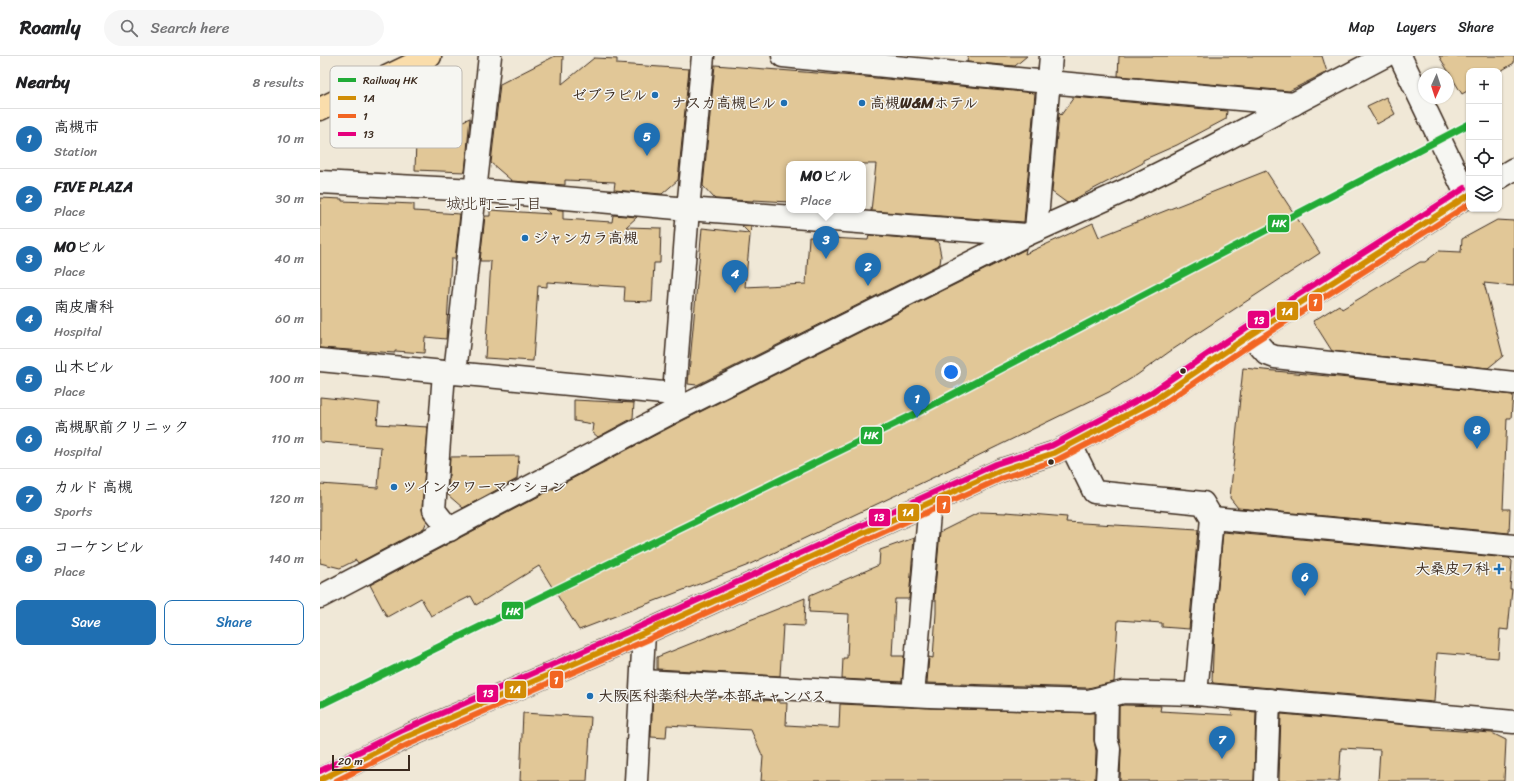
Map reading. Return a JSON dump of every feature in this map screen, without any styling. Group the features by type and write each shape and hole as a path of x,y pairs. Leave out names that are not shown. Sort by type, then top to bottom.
{"highway":[{"path":"408,66 428,56"},
{"path":"320,109 330,104"}],"street":[{"path":"450,530 434,510 450,372 475,190 490,56"},
{"path":"675,402 688,209 702,56"},
{"path":"783,56 1294,104"},
{"path":"1031,232 1051,56"},
{"path":"320,597 450,530 675,402 1031,232 1124,191 1385,56"},
{"path":"1400,56 1466,191"},
{"path":"320,182 475,190 688,209 1031,232"},
{"path":"320,780 404,738 644,633 999,471 1054,453 1071,445 1153,401 1250,335 1466,196"},
{"path":"1250,335 1267,354 1275,357 1514,383"},
{"path":"320,360 450,372 675,402"},
{"path":"1071,445 1094,492 1203,503 1212,518 1196,694"},
{"path":"913,695 930,502"},
{"path":"1212,518 1514,546"},
{"path":"636,781 644,633"},
{"path":"642,681 913,695 1089,701 1123,692 1196,694 1514,722"},
{"path":"1107,697 1106,740 1109,749 1107,781"},
{"path":"1266,781 1269,700"}],"building":[{"path":"555,56 563,56 562,84 594,58 617,59 617,64 689,69 678,180 662,194 614,190 615,182 565,180 565,185 512,181 491,163 500,84"},
{"path":"968,56 1027,56 1015,66 967,62"},
{"path":"1119,56 1322,56 1327,72 1289,91 1118,76"},
{"path":"1439,56 1514,56 1514,63 1502,70 1502,68 1466,68 1466,92 1462,94 1454,81 1454,68 1446,68"},
{"path":"715,65 1035,93 1024,222 871,211 876,164 866,164 866,161 786,161 786,202 715,199 703,186"},
{"path":"1074,97 1227,111 1226,119 1177,145 1143,160 1143,163 1067,203 1052,192 1059,113 1061,115"},
{"path":"1386,97 1395,114 1377,124 1367,106"},
{"path":"470,118 465,172 415,170 416,148 462,148 462,121"},
{"path":"1266,171 1320,253 1169,352 1137,375 1109,392 746,566 579,630 539,566 476,605 471,596 431,616 421,598 387,617 370,585 682,421 1026,249 1025,254 1093,223 1099,237"},
{"path":"320,198 342,199 342,201 414,204 414,211 460,214 455,259 451,259 446,339 425,337 424,353 395,351 395,353 320,348"},
{"path":"545,209 563,210 563,219 612,222 613,215 637,217 626,227 661,228 660,263 654,263 652,302 624,301 625,287 547,282 547,287 538,286 533,361 485,358 491,261 480,261 485,216 490,216 490,210 551,214"},
{"path":"1497,220 1514,221 1514,286 1484,283 1503,356 1488,368 1332,351 1313,321 1339,305 1342,309 1420,262 1425,262 1439,251 1461,252 1462,239"},
{"path":"742,226 751,226 745,287 806,284 809,237 868,240 869,235 938,241 941,256 940,264 697,385 688,384 702,228 749,233"},
{"path":"1243,368 1513,395 1511,418 1507,418 1503,509 1510,509 1509,533 1238,508 1230,498"},
{"path":"320,397 379,403 377,424 428,427 422,509 424,517 427,521 424,528 358,563 356,560 340,568 320,563 320,484 378,488 381,447 320,442"},
{"path":"574,400 634,403 633,418 598,437 592,432 593,424 574,421"},
{"path":"519,456 517,479 463,508 448,495 450,457"},
{"path":"980,512 1006,512 1067,517 1066,522 1198,530 1189,629 1162,627 1162,623 1118,620 1114,682 1088,688 927,683 929,657 933,658 936,613 936,600 934,600 940,532"},
{"path":"1223,532 1509,558 1512,561 1510,589 1512,589 1508,630 1500,629 1498,658 1437,653 1434,702 1213,683 1214,631"},
{"path":"914,538 909,599 895,599 892,656 904,656 902,682 842,679 843,658 847,658 849,614 809,612 810,595 879,565 880,550"},
{"path":"805,598 804,626 783,625 780,676 657,669 657,657"},
{"path":"655,694 779,701 779,703 787,703 786,725 839,728 840,704 1094,713 1094,740 1096,751 1095,781 761,781 763,757 751,730 667,725 666,738 651,737 653,696 655,696"},
{"path":"1119,706 1161,706 1160,711 1233,715 1230,710 1256,712 1254,781 1120,781 1121,750 1119,738"},
{"path":"523,713 591,717 587,781 520,781"},
{"path":"1281,714 1432,727 1432,729 1492,733 1506,740 1504,781 1378,781 1380,750 1341,748 1339,781 1279,781"}],"rail line":[{"name":"HK","path":"320,705 915,414 1466,126"}],"transit line":[{"name":"13","path":"320,771 401,731 641,626 996,464 1051,446 1149,394 1246,328 1465,188"},
{"name":"1A","path":"320,780 404,738 644,633 999,471 1054,453 1153,401 1250,335 1466,197"},
{"name":"1","path":"336,781 407,745 647,640 1002,478 1057,460 1157,408 1254,342 1466,206"}],"place":[{"name":"ゼブラビル","path":"655,95"},
{"name":"ナスカ高槻ビル","path":"784,103"},
{"name":"高槻W&Mホテル","path":"862,103"},
{"name":"山木ビル","path":"647,156"},
{"name":"ジャンカラ高槻","path":"525,238"},
{"name":"MOビル","path":"826,259"},
{"name":"FIVE PLAZA","path":"868,286"},
{"name":"南皮膚科","path":"735,293"},
{"name":"高槻市","path":"917,418"},
{"name":"コーケンビル","path":"1477,449"},
{"name":"ツインタワーマンション","path":"394,487"},
{"name":"大桑皮フ科","path":"1499,569"},
{"name":"高槻駅前クリニック","path":"1305,596"},
{"name":"大阪医科薬科大学 本部キャンパス","path":"590,696"},
{"name":"カルド 高槻","path":"1222,759"}],"district":[{"name":"城北町二丁目","path":"494,203"}]}
